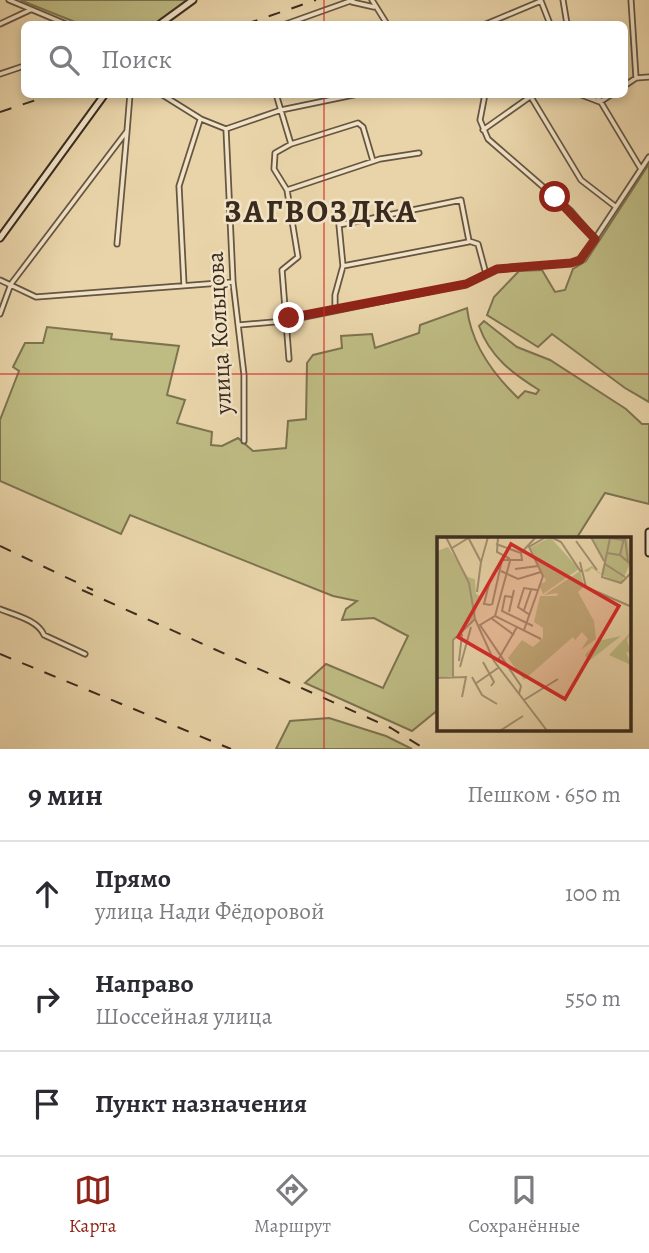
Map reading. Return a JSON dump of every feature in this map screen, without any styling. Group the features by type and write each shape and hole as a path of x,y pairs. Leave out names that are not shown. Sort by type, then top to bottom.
{"main road":[{"path":"164,21 193,0"},
{"path":"0,238 102,98"},
{"path":"649,532 649,553"}],"street":[{"path":"9,0 59,21"},
{"path":"563,0 566,21"},
{"path":"631,0 636,78"},
{"path":"295,21 353,1 371,2 385,21"},
{"path":"493,21 541,1 549,21"},
{"path":"0,24 32,9"},
{"path":"0,75 21,67"},
{"path":"628,84 636,78 649,77"},
{"path":"117,244 130,98"},
{"path":"167,98 201,119 226,129 281,110 339,98"},
{"path":"277,98 291,144"},
{"path":"484,98 480,120 488,139 571,211 595,239"},
{"path":"484,130 530,98"},
{"path":"534,98 581,180 617,207"},
{"path":"590,98 600,102"},
{"path":"598,98 641,169"},
{"path":"600,102 606,98"},
{"path":"184,285 179,186 201,119"},
{"path":"289,359 282,270 298,257 287,190 274,169 275,153 291,144 358,123 363,127 373,161"},
{"name":"улица Кольцова","path":"226,129 233,282 244,375 244,441"},
{"path":"0,314 11,285 127,131"},
{"path":"287,190 373,161 419,153"},
{"path":"239,325 285,321 466,284 497,269 580,260 649,158"},
{"path":"335,309 335,295 344,266 339,225 461,200 469,241"},
{"path":"344,266 469,241 478,244 486,275"},
{"path":"0,280 36,297 233,282"},
{"path":"0,609 32,623 41,628 44,635 85,654"}],"shaded area":[{"path":"20,0 189,0 159,21 72,21"},
{"path":"649,164 649,402 625,388 552,334 538,347 487,315 494,297 519,271 542,270 555,292 565,290 573,269 586,261"},
{"path":"467,308 473,334 484,357 518,398 525,391 536,394 539,390 511,370 489,347 479,326 484,321 517,347 550,360 626,409 642,424 649,424 649,504 605,493 577,537 437,537 437,711 412,731 305,683 326,664 383,688 408,636 374,618 342,620 346,609 357,601 333,596 130,515 121,534 0,481 0,420 19,371 13,367 25,343 43,343 47,327 112,334 111,339 179,346 167,395 185,400 177,423 212,432 211,445 222,446 238,438 253,451 286,448 288,421 306,419 307,363 313,355 342,348 341,336 372,334 375,348 419,333 420,325"},
{"path":"329,718 386,736 412,749 276,749 290,721"}],"railway":[{"path":"255,21 316,0"},
{"path":"0,112 42,98"},
{"path":"0,546 93,590"},
{"path":"82,590 391,728 425,749"},
{"path":"0,654 231,749"}],"district":[{"name":"ЗАГВОЗДКА","path":"321,211"}],"route":[{"path":"289,318 466,284 497,269 580,260 595,239 555,197"}]}
